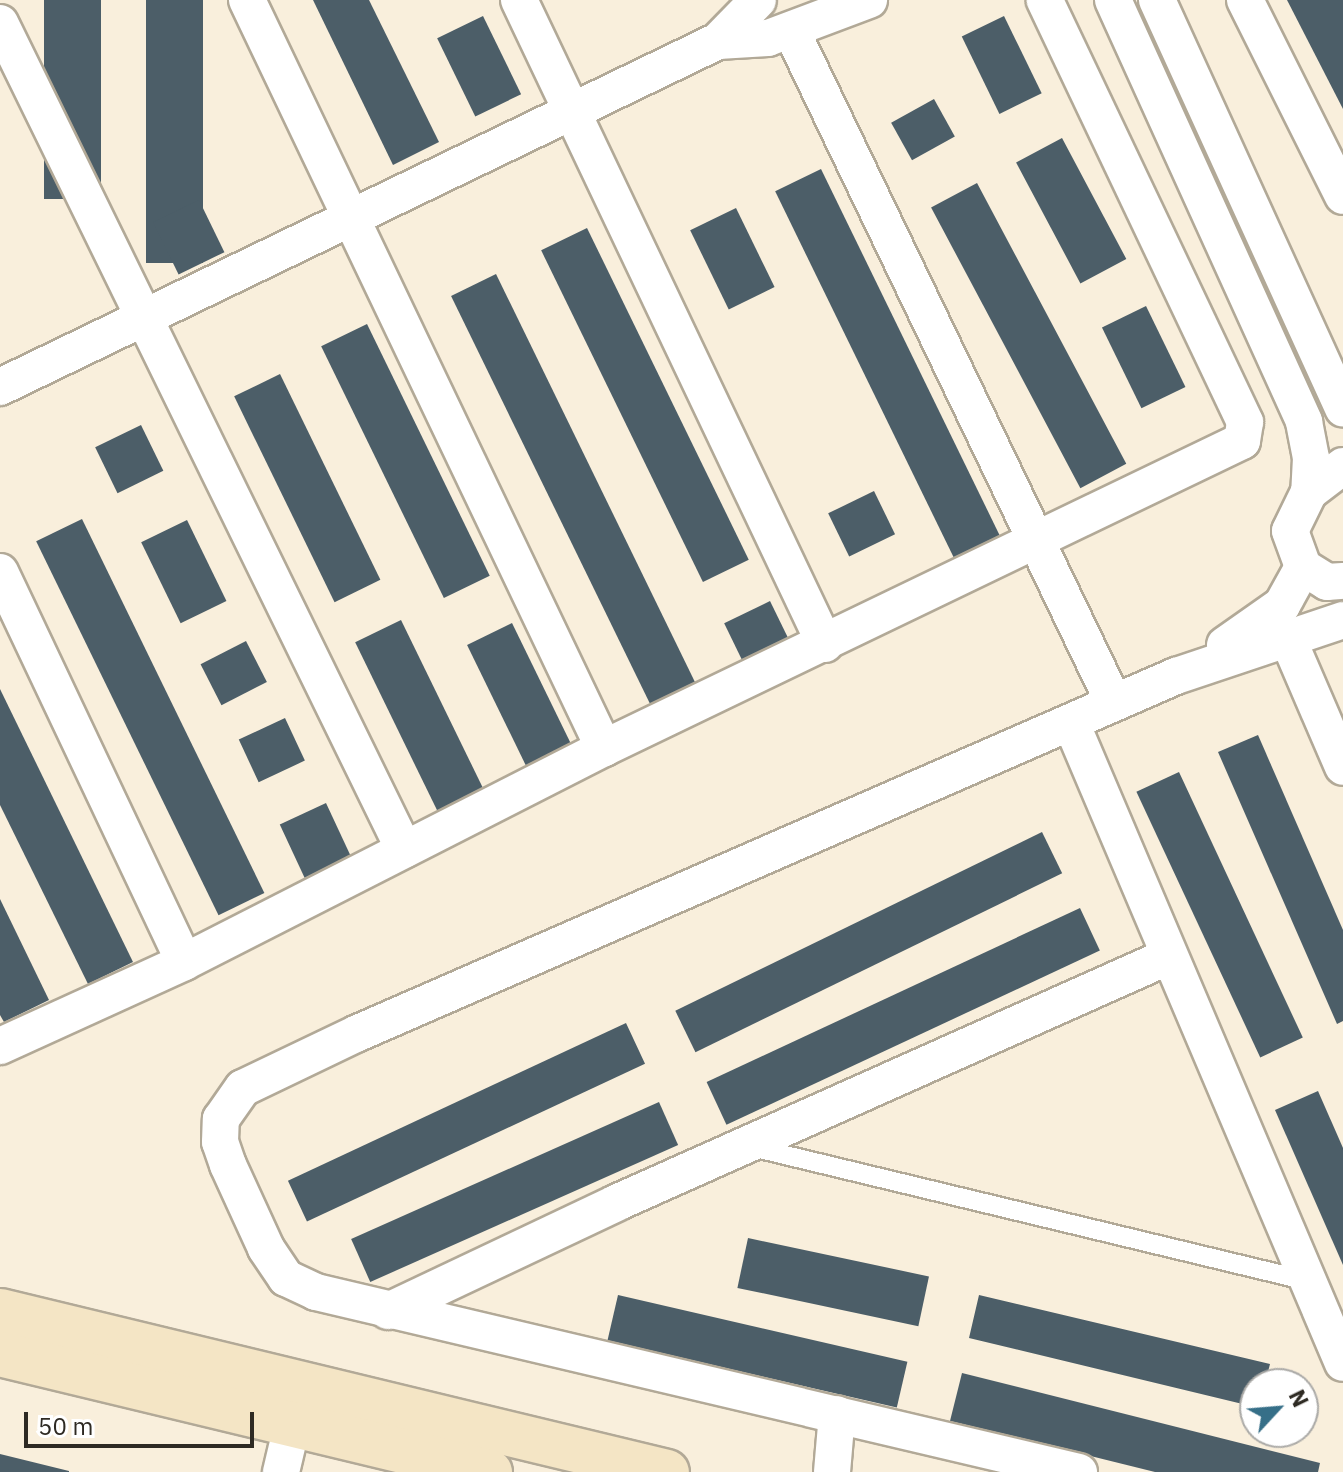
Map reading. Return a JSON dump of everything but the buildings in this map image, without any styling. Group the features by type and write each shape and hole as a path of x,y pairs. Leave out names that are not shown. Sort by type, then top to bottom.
{"main road":[{"path":"0,1311 667,1472"},
{"path":"0,1354 490,1472"}],"street":[{"path":"247,0 604,748"},
{"path":"519,0 825,644"},
{"path":"718,41 758,0"},
{"path":"0,387 144,322 718,41 791,30 869,0"},
{"path":"0,1046 184,962 604,748 1232,449 1245,433 1045,0"},
{"path":"1079,1472 316,1292 277,1268 220,1142 221,1119 232,1097 358,1033 1072,725 1176,676 1343,619 1324,577 1290,531 1309,492 1311,458 1304,422 1113,0"},
{"path":"1157,0 1343,409"},
{"path":"1245,0 1343,196"},
{"path":"0,23 404,849"},
{"path":"791,30 1114,703"},
{"path":"1309,492 1343,466"},
{"path":"0,572 184,962"},
{"path":"1176,676 1324,577"},
{"path":"1288,639 1343,767"},
{"path":"1072,725 1167,957 1343,1363"},
{"path":"388,1311 745,1146 1167,957"},
{"path":"281,1472 295,1425 301,1383"},
{"path":"832,1472 837,1414"}],"lane":[{"path":"745,1146 1308,1281"}]}
